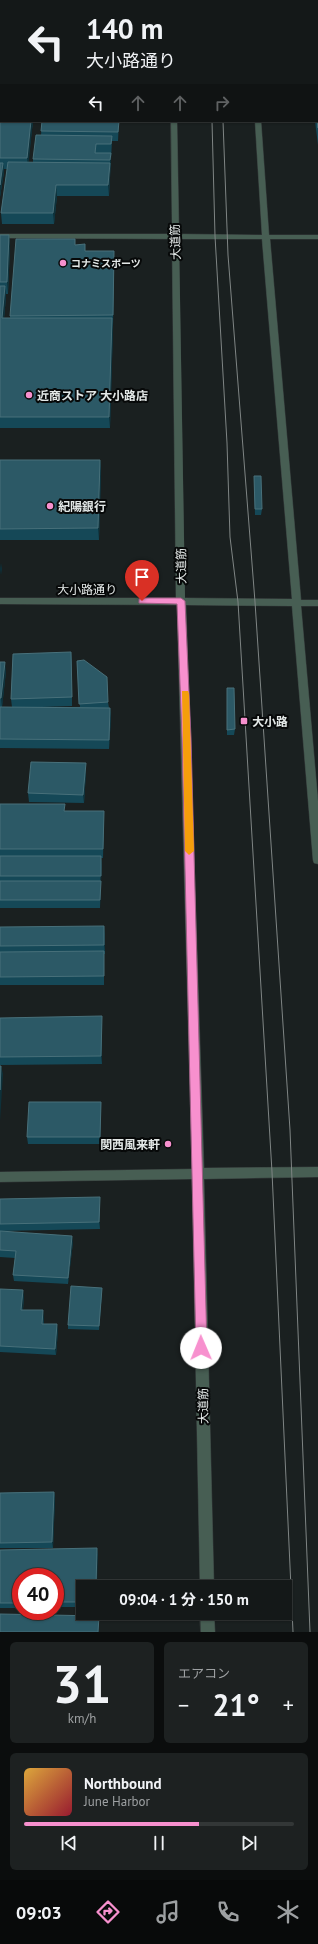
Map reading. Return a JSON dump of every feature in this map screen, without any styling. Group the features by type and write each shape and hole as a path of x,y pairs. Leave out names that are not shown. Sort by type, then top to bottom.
{"street":[{"name":"大道筋","path":"174,122 181,601 198,1174 207,1580"},
{"path":"258,122 265,237 318,860"},
{"path":"0,236 175,235 318,237"},
{"name":"大小路通り","path":"0,602 181,601 318,603"},
{"path":"0,1176 318,1172"},
{"path":"207,1620 208,1632"}],"building":[{"path":"0,122 31,122 27,158 0,158"},
{"path":"42,122 119,122 118,132 41,131"},
{"path":"36,135 112,136 111,144 96,144 95,153 111,153 110,160 33,159"},
{"path":"8,162 110,163 108,185 56,185 53,213 1,213"},
{"path":"0,163 3,163 0,185"},
{"path":"0,235 9,235 7,282 0,282"},
{"path":"16,239 75,239 75,245 85,244 85,251 114,251 113,315 10,316"},
{"path":"0,286 5,286 2,318 112,318 109,417 0,417"},
{"name":"紀陽銀行","path":"0,460 100,460 98,528 0,529"},
{"path":"254,476 261,476 262,509 255,509"},
{"path":"71,652 72,697 11,699 13,654"},
{"path":"84,660 107,677 108,702 79,704 77,661"},
{"path":"0,662 5,662 1,698 0,698"},
{"path":"227,688 234,688 235,729 227,730"},
{"path":"0,707 110,708 109,740 0,739"},
{"path":"31,762 86,763 83,795 28,793"},
{"path":"0,804 65,804 64,811 104,811 103,849 0,849"},
{"path":"0,856 101,856 101,876 0,876"},
{"path":"0,881 101,881 100,900 0,900"},
{"path":"104,926 104,945 0,946 0,927"},
{"path":"104,951 104,976 0,977 0,952"},
{"path":"102,1016 101,1056 0,1057 0,1018"},
{"path":"0,1066 1,1066 0,1090"},
{"path":"29,1102 101,1102 100,1137 27,1137"},
{"path":"100,1197 99,1222 0,1224 0,1199"},
{"path":"0,1231 72,1236 68,1278 13,1275 16,1251 0,1250"},
{"path":"71,1286 102,1288 99,1326 68,1325"},
{"path":"0,1289 23,1290 21,1310 43,1310 42,1324 57,1324 55,1349 0,1346"},
{"path":"54,1492 52,1542 0,1543 0,1493"},
{"path":"97,1548 96,1580 76,1580 76,1602 64,1602 64,1568 12,1568 12,1603 0,1603 0,1550"},
{"path":"0,1614 12,1614 12,1620 64,1620 64,1615 76,1616 76,1620 99,1620 98,1632 0,1632"}],"tram line":[{"path":"212,122 215,236 227,443 230,537 238,602 272,1172 293,1632"},
{"path":"223,122 228,255 255,602 290,1130 310,1632"}],"slow traffic":[{"path":"185,694 189,851"}],"place":[{"name":"コナミスポーツ","path":"63,263"},
{"name":"近商ストア 大小路店","path":"29,395"},
{"name":"紀陽銀行","path":"50,506"},
{"name":"大小路","path":"244,721"},
{"name":"関西風来軒","path":"168,1144"}],"route":[{"path":"142,601 181,601 184,659 197,1132 201,1348"}]}
